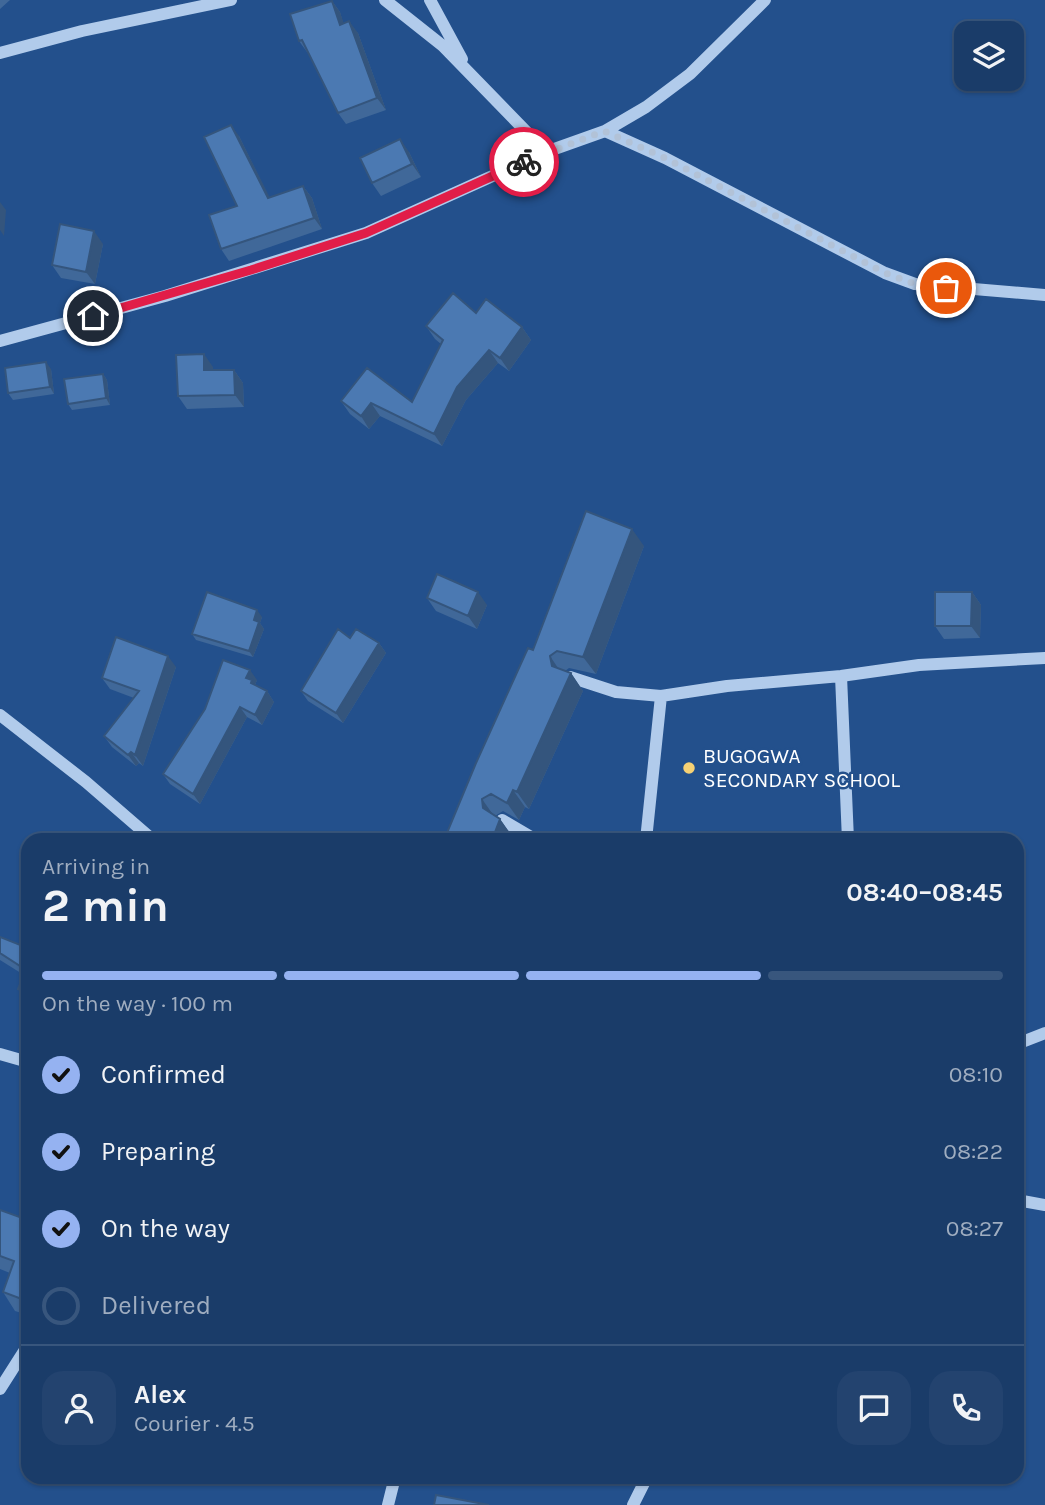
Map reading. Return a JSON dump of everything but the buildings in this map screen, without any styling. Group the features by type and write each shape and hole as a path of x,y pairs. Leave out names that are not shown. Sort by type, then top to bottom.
{"street":[{"path":"0,53 82,31 231,0"},
{"path":"385,0 443,46 546,152"},
{"path":"430,0 473,77"},
{"path":"0,341 165,296 366,233 546,152 604,131 646,107 690,74 765,0"},
{"path":"604,131 665,158 905,281 946,288 1045,295"},
{"path":"570,677 616,692 661,696 727,686 919,666 1045,658"},
{"path":"841,676 848,833"},
{"path":"647,833 661,696"},
{"path":"0,715 86,782 145,833"},
{"path":"502,820 524,833"},
{"path":"1024,1041 1045,1033"},
{"path":"0,1054 21,1060"},
{"path":"1024,1201 1045,1205"},
{"path":"0,1389 21,1356"},
{"path":"388,1505 394,1484"},
{"path":"633,1505 644,1484"}],"way so far":[{"path":"524,162 604,131 665,158 885,273 915,284 946,288"}],"place":[{"name":"BUGOGWA SECONDARY SCHOOL","path":"689,768"}],"route":[{"path":"93,316 366,233 524,162"}]}
